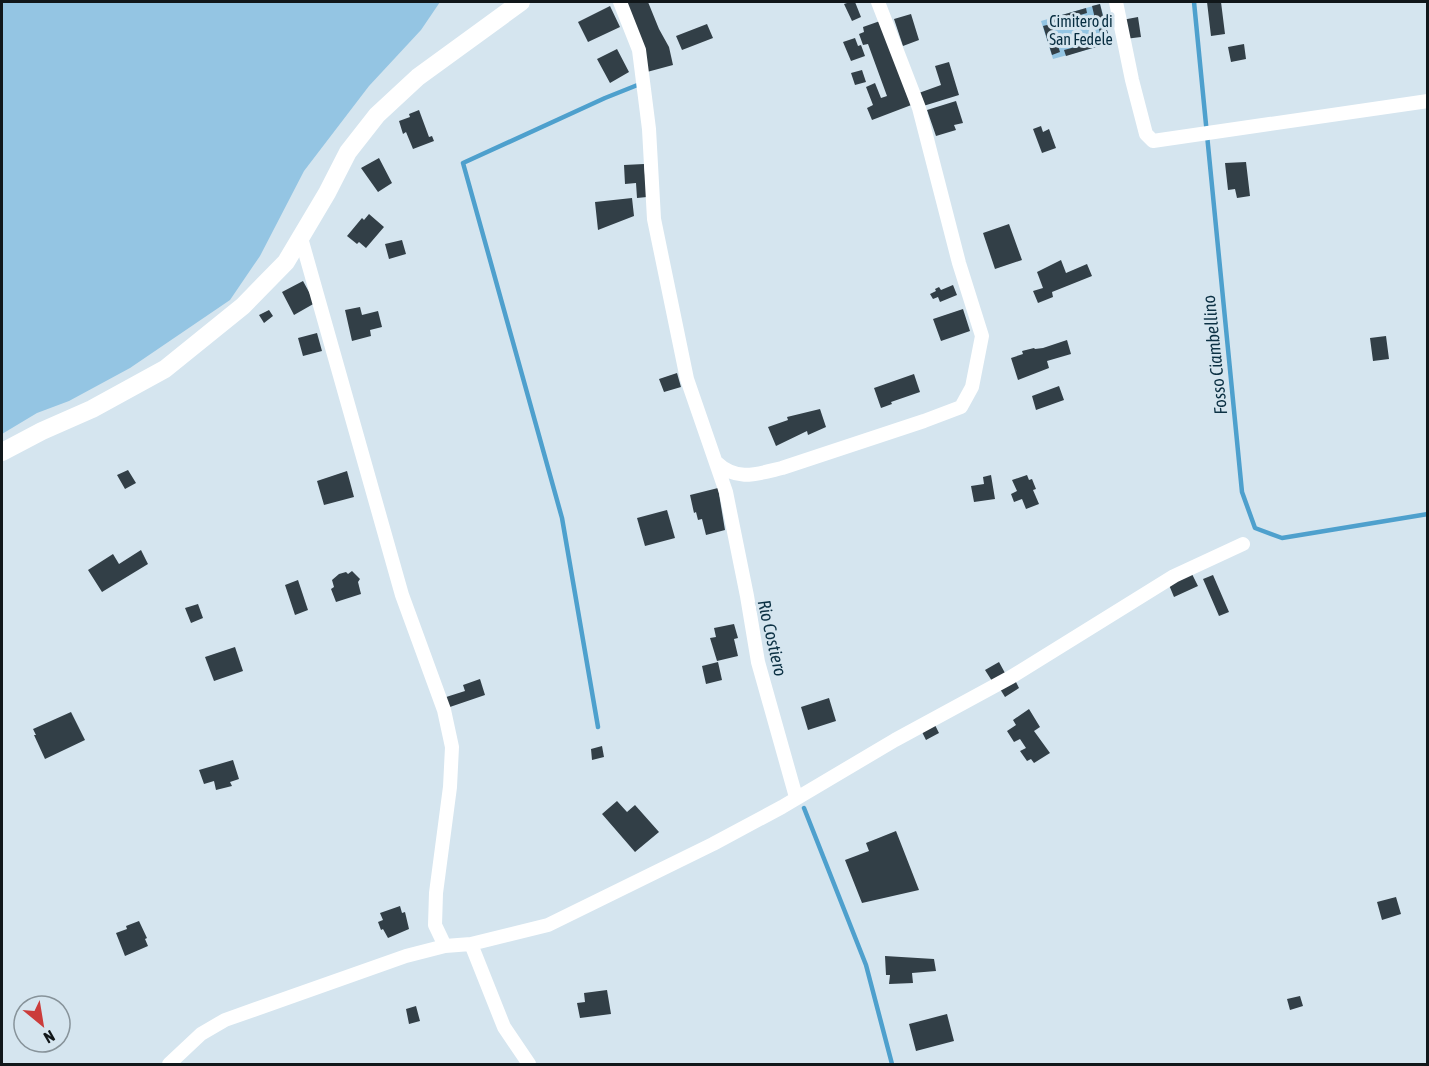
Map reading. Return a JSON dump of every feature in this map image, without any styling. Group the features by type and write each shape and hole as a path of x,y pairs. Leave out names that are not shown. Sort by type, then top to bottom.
{"main road":[{"path":"2,452 92,409 165,369 243,306 286,262 348,152 377,115 418,77 521,2"}],"street":[{"path":"620,2 639,50 649,129 654,219 675,325 687,379 726,492 760,674 796,797"},
{"path":"715,460 726,471 736,475 782,468 961,407 972,387 982,336 959,263 918,108 878,2"},
{"path":"1116,2 1146,134 1153,141 1428,101"},
{"path":"301,238 402,595 444,710 452,747 450,787 436,893 435,925 444,946"},
{"path":"169,1065 201,1034 225,1020 406,956 444,946 471,944 548,925 713,844 782,807 895,740 1011,677 1174,576 1243,544"},
{"path":"471,944 504,1028 529,1065"}],"green space":[{"path":"2,2 440,2 421,30 369,86 304,171 260,256 230,300 130,368 69,401 37,413 2,434"},
{"name":"Cimitero di San Fedele","path":"1100,4 1111,43 1053,59 1041,21"}],"building":[{"path":"623,2 648,2 669,47 673,65 647,72"},
{"path":"855,2 861,17 852,21 844,4"},
{"path":"1207,2 1221,2 1225,34 1211,36"},
{"path":"1100,4 1104,20 1096,23 1092,6"},
{"path":"610,6 620,27 588,42 578,22"},
{"path":"1086,8 1087,13 1050,24 1048,19"},
{"path":"911,14 919,40 903,46 894,19"},
{"path":"1138,17 1141,37 1125,39 1122,20"},
{"path":"880,21 914,104 872,120 867,108 873,105 866,87 875,83 881,98 887,96 868,44 863,45 859,34 864,32 863,27"},
{"path":"707,24 713,38 682,50 676,36"},
{"path":"1051,24 1060,52 1052,55 1043,26"},
{"path":"1106,27 1111,43 1103,45 1099,29"},
{"path":"855,38 858,46 861,45 865,56 851,61 843,42"},
{"path":"1094,42 1096,47 1066,56 1064,50"},
{"path":"1244,44 1246,59 1231,62 1228,47"},
{"path":"617,49 629,72 610,83 597,59"},
{"path":"949,62 959,95 920,107 916,94 941,85 935,66"},
{"path":"862,70 866,82 855,85 851,73"},
{"path":"956,101 963,123 954,125 956,130 936,136 927,110"},
{"path":"419,110 429,137 432,136 434,141 413,149 406,132 403,134 399,121"},
{"path":"1041,126 1043,132 1049,129 1056,148 1042,153 1033,129"},
{"path":"379,158 392,183 378,192 361,168"},
{"path":"1246,162 1250,196 1237,198 1235,189 1228,190 1225,163"},
{"path":"644,164 647,197 637,198 636,183 625,184 624,165"},
{"path":"632,198 634,216 598,230 595,202"},
{"path":"369,214 384,227 366,248 347,236 362,218 364,220"},
{"path":"1009,224 1022,260 995,269 983,233"},
{"path":"402,240 406,254 389,259 385,244"},
{"path":"1061,260 1066,273 1087,264 1092,276 1052,292 1053,297 1038,303 1033,291 1043,288 1037,272"},
{"path":"303,281 315,303 294,315 282,292"},
{"path":"953,285 957,295 940,302 938,297 933,299 930,294 939,287 941,290"},
{"path":"360,307 362,315 378,311 382,327 370,330 371,336 352,341 345,310"},
{"path":"963,309 970,331 941,341 933,319"},
{"path":"269,310 273,316 264,323 259,315"},
{"path":"317,333 322,351 303,356 298,338"},
{"path":"1386,336 1389,359 1373,361 1370,338"},
{"path":"1067,340 1071,354 1047,361 1049,368 1018,380 1011,358 1023,354 1022,351 1043,348"},
{"path":"677,373 681,387 664,392 659,379"},
{"path":"914,374 920,392 881,408 874,388"},
{"path":"1059,386 1064,400 1036,410 1032,396"},
{"path":"820,409 826,427 808,435 807,431 776,446 768,427 788,420 787,417"},
{"path":"128,470 136,483 125,489 117,475"},
{"path":"347,471 354,497 324,505 317,481"},
{"path":"991,475 995,499 974,502 971,486 984,484 983,477"},
{"path":"1027,475 1029,480 1032,479 1036,489 1033,490 1039,504 1026,509 1022,499 1014,502 1011,494 1017,491 1012,480"},
{"path":"718,488 725,530 706,535 702,519 698,520 696,512 694,513 690,495"},
{"path":"667,510 675,538 645,546 637,518"},
{"path":"141,550 148,564 102,592 88,570 113,554 119,564"},
{"path":"352,571 360,579 358,582 361,594 336,602 331,589 334,587 332,580 339,574 346,572 348,574"},
{"path":"1192,574 1198,586 1174,597 1169,585"},
{"path":"1213,575 1229,612 1219,616 1203,579"},
{"path":"298,580 308,610 295,615 285,585"},
{"path":"198,604 203,618 191,623 185,608"},
{"path":"734,624 738,638 734,639 738,656 717,661 710,638 716,637 714,628"},
{"path":"235,647 243,671 214,681 205,657"},
{"path":"718,662 722,680 706,684 702,666"},
{"path":"999,662 1005,673 992,681 985,670"},
{"path":"480,679 485,695 447,708 443,698 465,691 463,685"},
{"path":"1015,680 1019,688 1005,697 1000,689"},
{"path":"829,698 836,721 808,730 801,707"},
{"path":"1029,709 1040,727 1034,731 1050,753 1034,763 1031,759 1027,761 1020,751 1026,748 1020,739 1014,742 1007,731 1016,725 1013,720"},
{"path":"71,712 85,740 45,759 33,729"},
{"path":"934,723 939,733 926,740 921,730"},
{"path":"602,746 604,757 592,760 591,749"},
{"path":"233,760 239,779 230,782 232,786 216,790 214,781 204,784 199,770"},
{"path":"617,801 627,812 635,805 659,832 635,852 602,814"},
{"path":"896,831 919,890 862,903 845,860 869,851 866,843"},
{"path":"1396,897 1401,914 1382,920 1377,902"},
{"path":"400,906 402,913 405,912 409,929 388,938 378,922 383,920 380,913"},
{"path":"139,921 148,946 125,956 116,933"},
{"path":"885,956 934,959 936,971 912,973 913,983 889,984 890,975 886,975"},
{"path":"607,990 611,1014 580,1018 577,1003 585,1002 584,993"},
{"path":"1300,996 1303,1006 1290,1010 1287,999"},
{"path":"416,1006 420,1021 409,1024 406,1009"},
{"path":"947,1014 954,1041 916,1051 909,1024"}],"waterway":[{"name":"Fosso Ciambellino","path":"1194,2 1242,492 1255,528 1282,538 1428,514"},
{"path":"598,727 562,518 463,163 640,84"},
{"path":"804,808 866,965 892,1064"}],"water label":[{"name":"Rio Costiero","path":"772,638"}]}
